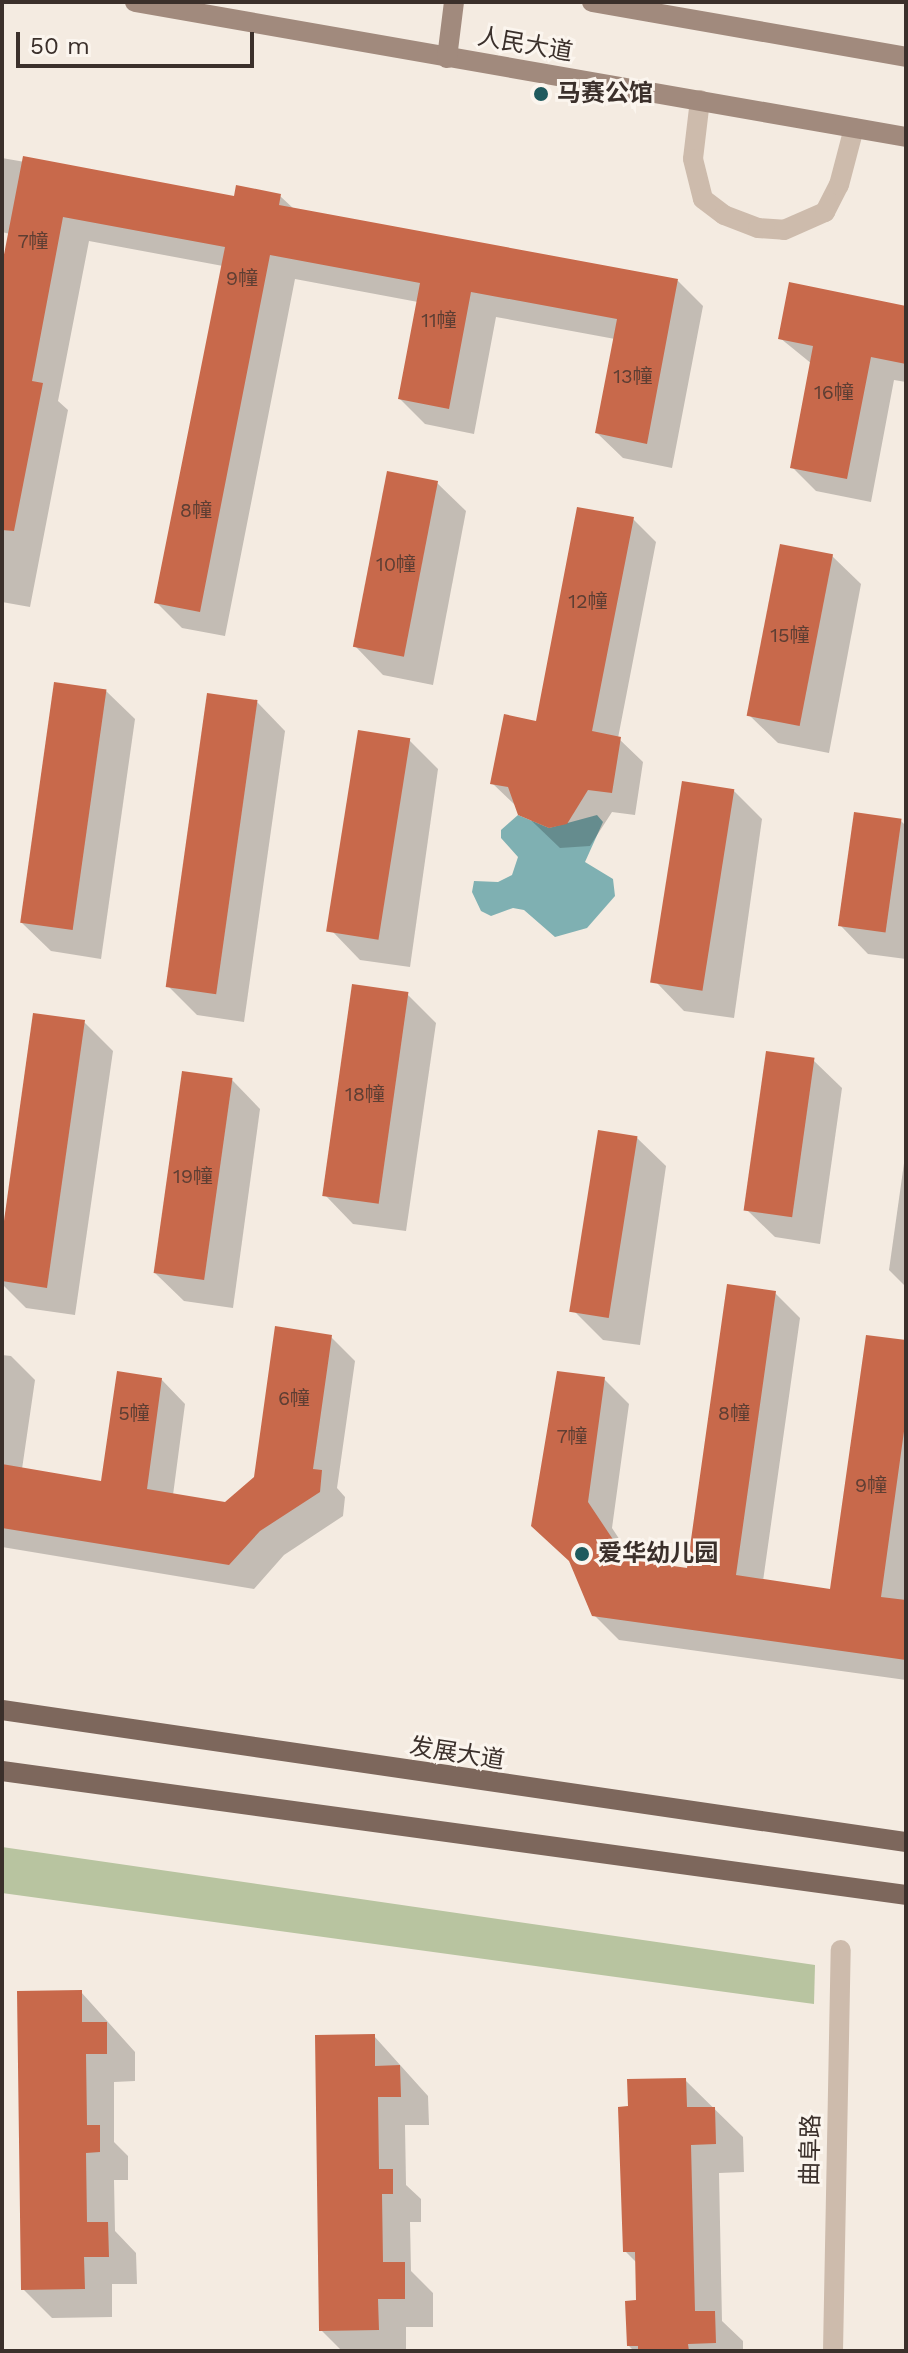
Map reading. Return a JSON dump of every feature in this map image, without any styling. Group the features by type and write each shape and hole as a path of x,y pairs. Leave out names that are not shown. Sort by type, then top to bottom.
{"main road":[{"name":"人民大道","path":"135,2 906,137"},
{"path":"447,58 454,2"},
{"path":"592,2 906,57"},
{"name":"发展大道","path":"2,1710 906,1842"},
{"path":"2,1771 906,1895"}],"street":[{"path":"700,100 693,159 703,199 724,215 758,228 784,230 825,212 839,185 854,128"},
{"name":"曲阜路","path":"833,2351 841,1950"}],"green space":[{"path":"2,1847 815,1965 814,2004 2,1893"}],"water":[{"path":"518,815 549,828 597,815 603,822 585,862 613,879 615,896 587,928 555,937 524,910 513,908 491,916 481,911 472,892 474,881 498,882 512,875 518,857 501,838 501,830"}],"building":[{"path":"23,156 234,196 236,185 281,194 279,205 678,279 647,444 595,433 617,319 471,292 449,409 398,399 420,283 270,255 200,612 154,603 225,247 63,217 32,381 43,383 14,531 2,530 2,265"},
{"path":"789,282 906,306 906,364 871,357 847,479 790,468 813,346 778,339"},
{"path":"387,471 438,481 404,657 353,647"},
{"path":"577,507 634,517 592,731 621,737 612,793 588,790 567,824 549,828 518,815 508,787 490,784 504,714 536,721"},
{"path":"780,544 833,554 800,726 747,716"},
{"path":"54,682 106,689 73,930 20,923"},
{"path":"207,693 258,700 216,994 166,987"},
{"path":"358,730 410,738 378,940 326,931"},
{"path":"682,781 734,789 702,991 650,982"},
{"path":"854,812 902,819 886,933 838,926"},
{"path":"352,984 408,992 379,1204 322,1196"},
{"path":"33,1013 85,1020 47,1288 2,1281 2,1235"},
{"path":"766,1051 815,1058 792,1217 744,1210"},
{"path":"182,1071 233,1078 204,1280 154,1273"},
{"path":"598,1130 638,1136 609,1318 569,1312"},
{"path":"727,1284 776,1291 736,1575 830,1589 866,1335 906,1340 906,1417 881,1597 906,1600 906,1660 592,1616 569,1561 531,1526 557,1371 605,1377 588,1502 626,1559 687,1568"},
{"path":"275,1326 332,1335 313,1469 322,1470 320,1492 260,1531 229,1565 2,1528 2,1464 101,1481 117,1371 162,1378 147,1489 225,1502 254,1477"},
{"path":"82,1990 82,2022 107,2022 107,2054 86,2054 87,2125 100,2125 100,2152 86,2153 87,2222 108,2222 109,2257 84,2257 85,2289 21,2290 17,1991"},
{"path":"375,2034 375,2066 400,2065 401,2097 378,2097 379,2169 393,2169 393,2194 382,2194 383,2262 405,2262 405,2299 378,2299 379,2330 319,2331 315,2035"},
{"path":"686,2078 687,2107 715,2107 716,2144 691,2145 695,2311 715,2311 716,2343 688,2344 689,2351 638,2351 638,2346 627,2346 625,2301 636,2300 635,2252 623,2252 618,2107 628,2106 627,2079"}],"place":[{"name":"马赛公馆","path":"541,94"},
{"name":"爱华幼儿园","path":"582,1554"}]}
